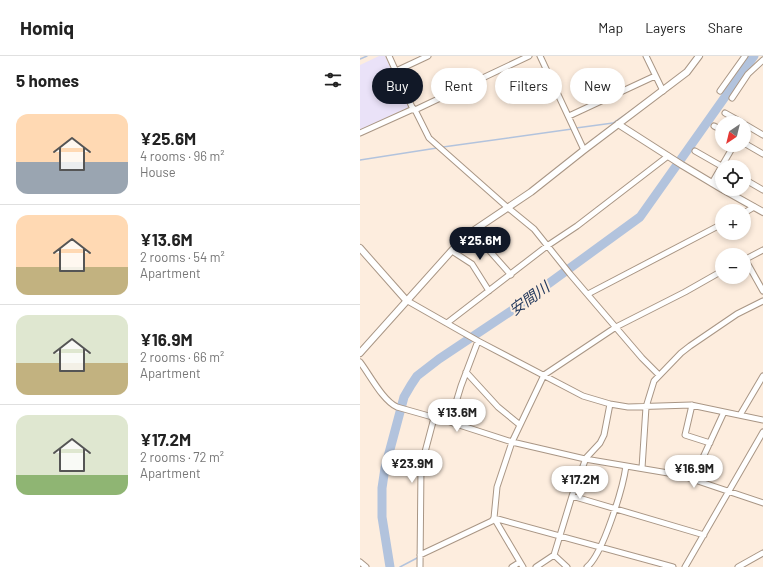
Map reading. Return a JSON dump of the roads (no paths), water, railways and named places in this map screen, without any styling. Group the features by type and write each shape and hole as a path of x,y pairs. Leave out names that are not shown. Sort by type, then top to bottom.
{"street":[{"path":"389,56 395,68"},
{"path":"402,68 428,56"},
{"path":"360,134 411,110 415,110 529,56"},
{"path":"540,56 584,150"},
{"path":"646,56 663,91"},
{"path":"720,91 745,56"},
{"path":"360,353 464,237 531,192 688,72 699,57"},
{"path":"732,98 748,74 763,60"},
{"path":"568,116 655,76"},
{"path":"411,104 429,138 534,229 570,274 642,358 659,375"},
{"path":"725,113 730,116"},
{"path":"618,124 682,166 715,185"},
{"path":"751,129 763,135"},
{"path":"751,147 763,154"},
{"path":"695,150 715,161"},
{"path":"448,323 547,246 670,158"},
{"path":"712,183 715,178"},
{"path":"751,183 763,190"},
{"path":"734,196 762,211"},
{"path":"588,294 715,228"},
{"path":"472,231 511,275"},
{"path":"360,248 406,300 478,341 583,396 610,404 628,407 692,405 763,420"},
{"path":"751,256 763,250"},
{"path":"452,251 472,264 489,291"},
{"path":"751,270 763,291"},
{"path":"512,567 521,565 494,518 497,487 512,442 544,375 616,327 715,275"},
{"path":"642,468 646,407 654,381 690,346 737,314 763,301"},
{"path":"450,422 466,372 478,341"},
{"path":"360,362 385,397 391,404 397,407 512,442 585,459 680,475 763,503"},
{"path":"466,372 498,407 520,425"},
{"path":"740,415 763,376"},
{"path":"536,567 554,555 585,459 600,443 604,435 610,404"},
{"path":"692,405 686,435 710,443"},
{"path":"693,479 724,412"},
{"path":"420,567 421,467 434,418"},
{"path":"685,567 763,432"},
{"path":"587,567 595,558 600,547 615,508 625,475 626,466"},
{"path":"572,496 704,535"},
{"path":"420,556 494,518"},
{"path":"494,518 673,567"},
{"path":"738,567 763,553"},
{"path":"554,555 567,567"},
{"path":"360,562 366,567"}],"waterway":[{"path":"360,59 367,56"},
{"name":"安間川","path":"390,567 382,517 382,488 385,468 404,397 417,376 439,359 511,311 640,217 754,56"},
{"path":"576,128 613,123 635,108"},
{"path":"443,147 572,129"},
{"path":"360,160 437,148"},
{"path":"753,561 763,556"},
{"path":"400,567 419,557"}]}
